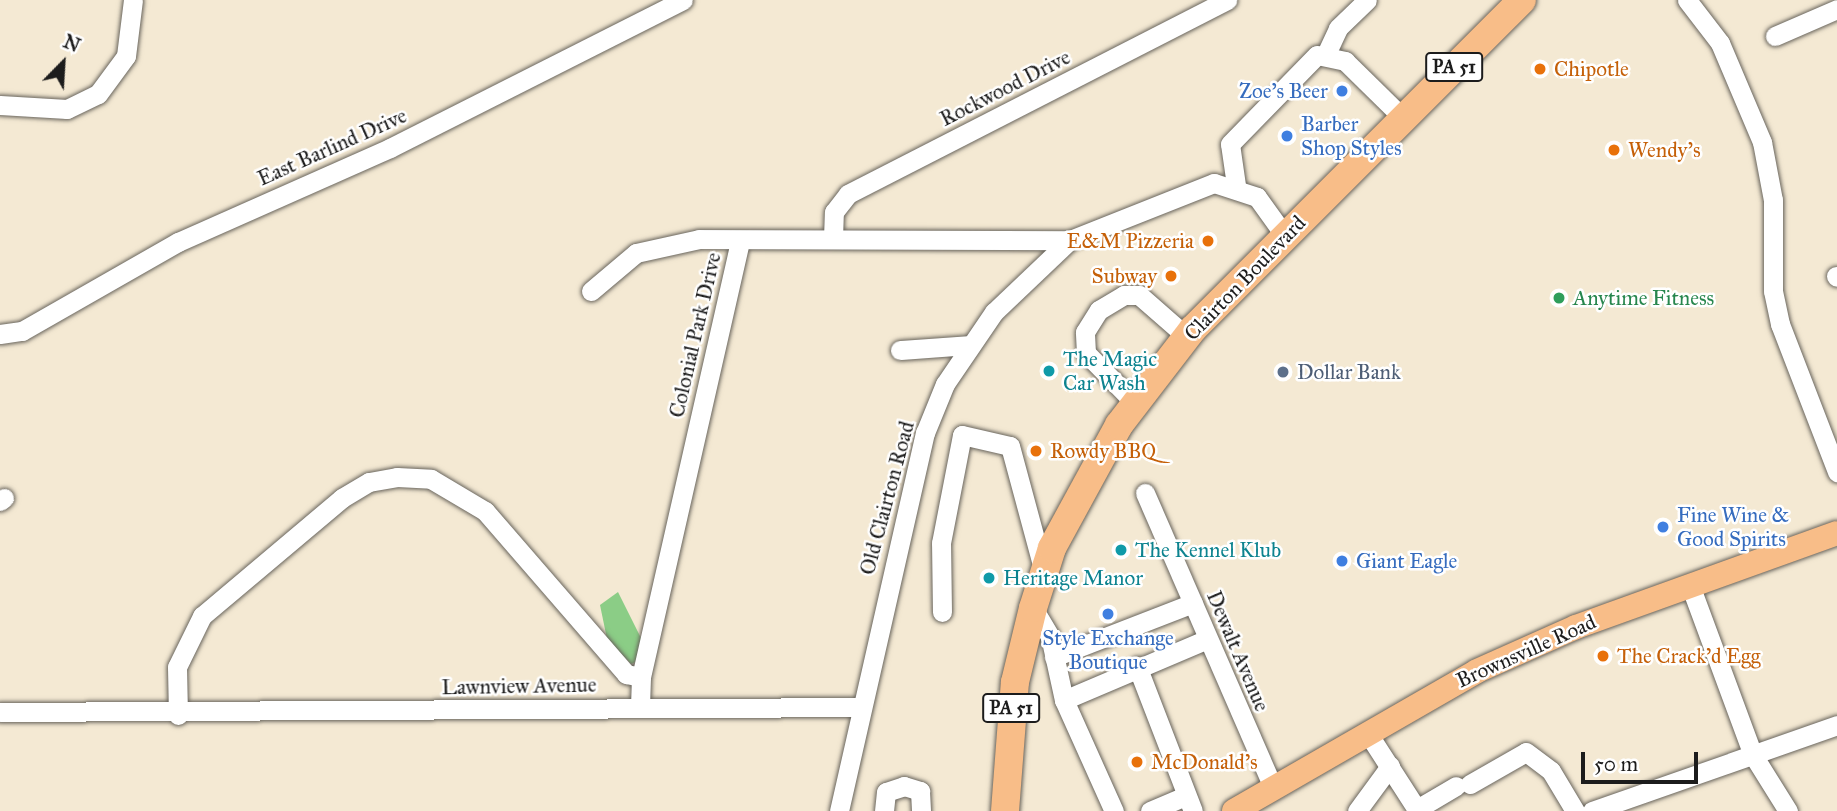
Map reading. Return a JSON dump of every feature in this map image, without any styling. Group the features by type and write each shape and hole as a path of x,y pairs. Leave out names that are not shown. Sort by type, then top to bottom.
{"highway":[{"name":"Clairton Boulevard","path":"1005,811 1015,682 1033,608 1044,573 1086,479 1135,403 1187,337 1522,0"}],"main road":[{"name":"Brownsville Road","path":"1234,811 1477,671 1689,585 1837,533"}],"street":[{"path":"0,105 67,109 98,94 126,56 133,0"},
{"name":"East Barlind Drive","path":"0,334 22,331 178,242 390,148 683,0"},
{"name":"Rockwood Drive","path":"833,238 834,212 848,194 1227,0"},
{"path":"1285,236 1257,197 1236,185 1230,144 1326,52 1338,28 1367,0"},
{"path":"1687,0 1720,43 1762,142 1773,200 1773,291 1780,324 1837,472"},
{"path":"1775,36 1837,9"},
{"path":"1326,52 1345,61 1403,118"},
{"name":"Old Clairton Road","path":"839,811 911,479 945,384 970,345 1029,275 1070,240 1193,188 1236,185"},
{"name":"Colonial Park Drive","path":"640,706 641,677 739,244 833,238 1070,240"},
{"path":"592,290 636,253 662,244 739,244"},
{"path":"1135,403 1086,353 1085,332 1099,310 1124,295 1139,295 1187,337"},
{"path":"900,350 970,345"},
{"path":"942,612 942,543 962,435 1010,446 1044,573"},
{"path":"178,715 177,667 202,616 342,498 369,482 397,477 431,479 485,511 626,674 641,677"},
{"name":"Dewalt Avenue","path":"1146,493 1273,788"},
{"path":"1689,585 1753,755 1788,811"},
{"path":"1054,657 1193,603"},
{"path":"1033,608 1054,657 1064,700 1114,811"},
{"path":"1064,700 1138,666 1208,639"},
{"path":"1138,666 1190,803 1150,811"},
{"name":"Lawnview Avenue","path":"0,712 178,715 640,706 860,707"},
{"path":"1592,811 1837,725"},
{"path":"1367,732 1417,810 1526,752 1551,771 1575,811"},
{"path":"1357,811 1390,766"},
{"path":"884,811 886,792 904,786 920,791 921,811"}],"green space":[{"path":"618,592 642,640 638,661 631,664 607,639 600,605"}],"place":[{"name":"Chipotle","path":"1540,69"},
{"name":"Zoe's Beer","path":"1342,91"},
{"name":"Barber Shop Styles","path":"1287,136"},
{"name":"Wendy's","path":"1614,150"},
{"name":"E&M Pizzeria","path":"1208,241"},
{"name":"Subway","path":"1171,276"},
{"name":"Anytime Fitness","path":"1559,298"},
{"name":"The Magic Car Wash","path":"1049,371"},
{"name":"Dollar Bank","path":"1283,372"},
{"name":"Rowdy BBQ","path":"1036,451"},
{"name":"Fine Wine & Good Spirits","path":"1663,527"},
{"name":"The Kennel Klub","path":"1121,550"},
{"name":"Giant Eagle","path":"1342,561"},
{"name":"Heritage Manor","path":"989,578"},
{"name":"Style Exchange Boutique","path":"1108,614"},
{"name":"The Crack'd Egg","path":"1603,656"},
{"name":"McDonald's","path":"1137,762"}]}
